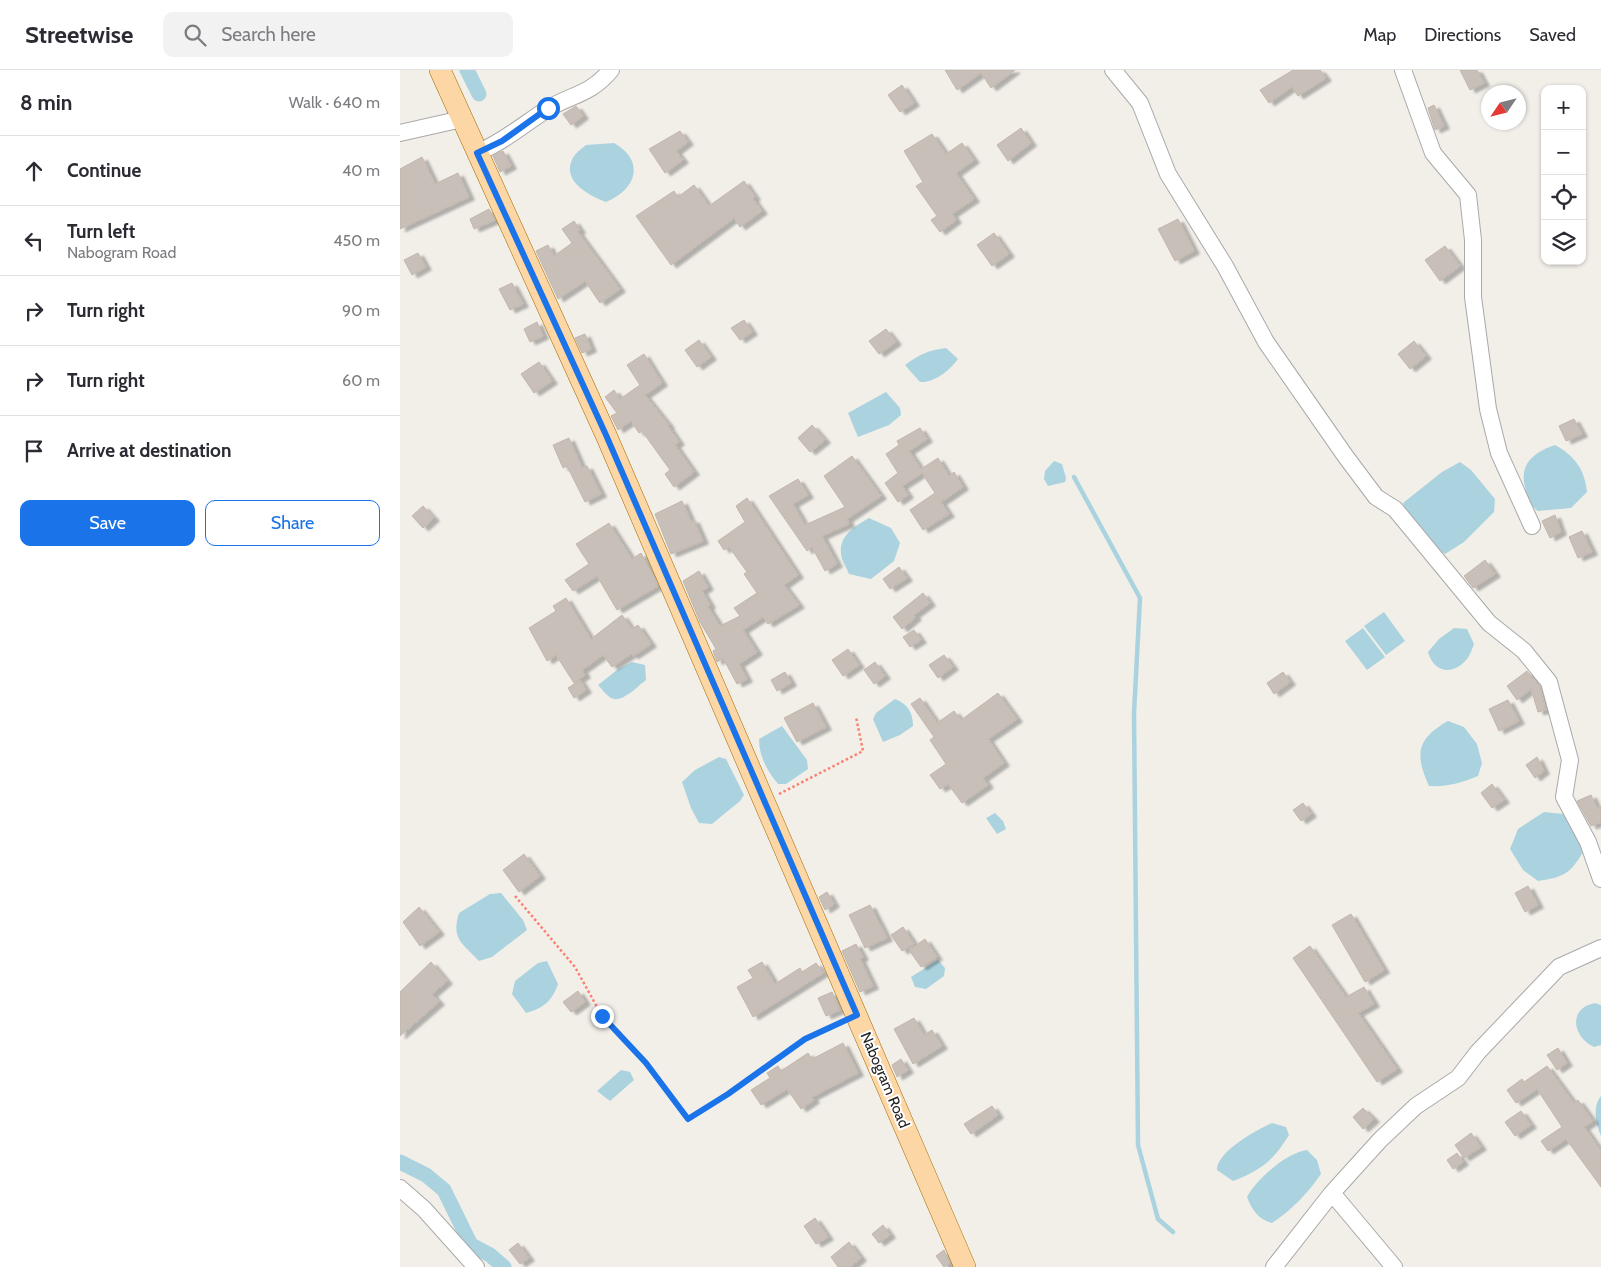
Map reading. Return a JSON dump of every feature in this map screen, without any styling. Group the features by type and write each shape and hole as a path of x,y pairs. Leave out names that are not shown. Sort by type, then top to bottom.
{"main road":[{"name":"Nabogram Road","path":"440,70 606,435 965,1267"}],"street":[{"path":"477,153 502,141 548,108 599,84 611,70"},
{"path":"1112,70 1140,103 1168,174 1225,266 1266,342 1346,457 1376,497 1395,509 1489,623 1524,651 1548,682 1570,760 1564,797 1588,842 1601,879"},
{"path":"1403,70 1433,153 1468,195 1473,240 1473,297 1488,409 1499,453 1532,526"},
{"path":"400,133 462,119"},
{"path":"1274,1267 1332,1192 1380,1140 1416,1106 1458,1078 1478,1052 1559,967 1601,948"},
{"path":"400,1188 424,1209 476,1267"},
{"path":"1332,1192 1394,1267"}],"path":[{"path":"764,802 864,751 856,717"},
{"path":"515,896 575,967 602,1016 646,1063 688,1119 728,1094 805,1039 857,1015"}],"water":[{"path":"614,143 624,150 630,158 633,166 633,175 630,183 624,190 606,202 579,187 571,175 570,168 574,156 586,145"},
{"path":"946,348 958,359 937,378 920,382 905,365 914,358 934,350"},
{"path":"886,392 900,408 901,415 889,425 858,437 848,413"},
{"path":"1555,445 1578,464 1584,477 1587,492 1571,508 1538,511 1531,504 1528,497 1524,472 1526,465 1535,455"},
{"path":"1054,461 1062,464 1066,478 1065,482 1048,486 1044,479 1045,471"},
{"path":"1460,462 1471,470 1495,499 1494,512 1464,542 1445,554 1420,532 1410,518 1403,503 1442,472"},
{"path":"869,518 891,528 900,543 894,561 871,579 849,574 841,552 841,545 847,534"},
{"path":"1384,612 1405,641 1386,655 1364,626"},
{"path":"1363,628 1385,657 1367,670 1345,641"},
{"path":"1454,628 1467,629 1474,644 1468,657 1462,664 1450,670 1444,670 1435,664 1428,652 1439,639"},
{"path":"632,662 645,665 646,680 622,698 614,699 610,697 598,685 617,670"},
{"path":"895,699 909,710 913,726 900,735 883,742 873,719 876,713"},
{"path":"1448,721 1464,727 1477,744 1482,763 1478,776 1454,784 1429,786 1424,775 1420,757 1421,749 1424,741 1430,734"},
{"path":"782,726 807,760 808,769 786,784 778,784 764,763 759,739"},
{"path":"719,757 726,759 744,795 740,801 712,824 699,823 691,808 682,782 695,770"},
{"path":"1544,812 1564,814 1575,830 1583,852 1570,870 1560,876 1538,881 1523,870 1510,849 1518,829"},
{"path":"995,813 1003,821 1006,829 997,834 986,818"},
{"path":"501,893 523,920 527,930 492,957 479,961 463,945 457,935 456,929 459,913 490,894"},
{"path":"938,960 945,968 944,976 926,989 915,987 911,977"},
{"path":"547,961 558,984 556,990 546,1003 538,1009 526,1013 512,994 515,981 538,963"},
{"path":"1595,1003 1601,1005 1601,1045 1594,1047 1581,1037 1576,1023 1580,1011 1586,1006"},
{"path":"621,1070 630,1072 634,1080 610,1101 597,1091"},
{"path":"1601,1096 1601,1136 1596,1121 1596,1105"},
{"path":"1272,1123 1286,1127 1289,1135 1277,1152 1265,1164 1233,1181 1217,1170 1223,1156 1230,1149 1257,1130"},
{"path":"1307,1150 1317,1160 1321,1174 1305,1195 1287,1212 1272,1223 1263,1220 1251,1206 1247,1197 1251,1190 1282,1161"}],"building":[{"path":"945,70 1015,70 991,88 981,73 957,90"},
{"path":"1293,70 1320,70 1326,78 1298,96 1292,87 1269,103 1260,90"},
{"path":"1460,70 1477,70 1484,83 1470,90"},
{"path":"902,85 914,103 900,112 888,95"},
{"path":"1434,105 1444,126 1435,130 1428,108"},
{"path":"576,106 583,116 571,125 563,114"},
{"path":"1021,128 1031,143 1008,161 997,145"},
{"path":"680,131 688,142 676,151 683,160 665,173 649,149"},
{"path":"932,134 946,154 962,143 974,160 956,173 974,199 952,214 956,220 940,232 931,220 937,216 916,186 923,182 904,151"},
{"path":"503,151 511,166 500,172 493,156"},
{"path":"422,157 435,184 458,173 469,197 400,229 400,169"},
{"path":"744,181 755,197 753,199 762,211 740,227 734,218 671,265 636,216 674,191 678,197 694,185 709,206"},
{"path":"489,209 495,220 474,229 470,219"},
{"path":"1178,219 1194,251 1175,261 1158,229"},
{"path":"574,221 580,230 578,232 620,289 600,303 585,281 558,299 536,251 548,245 554,256 572,243 562,229"},
{"path":"994,233 1009,254 992,266 977,245"},
{"path":"1445,246 1460,266 1440,281 1425,260"},
{"path":"418,253 426,267 412,275 404,260"},
{"path":"512,283 523,304 510,310 499,289"},
{"path":"744,320 752,332 740,340 731,328"},
{"path":"537,322 543,336 530,342 524,329"},
{"path":"886,329 896,342 879,354 869,341"},
{"path":"585,334 591,349 582,353 575,338"},
{"path":"699,340 711,357 697,367 685,350"},
{"path":"1414,341 1426,356 1410,369 1398,354"},
{"path":"644,354 662,383 645,395 669,425 679,442 675,445 694,472 674,487 665,474 670,470 642,431 639,433 631,421 618,430 611,416 617,413 605,397 614,390 620,399 640,385 627,365"},
{"path":"539,362 552,381 534,393 521,374"},
{"path":"1574,419 1582,434 1566,441 1559,426"},
{"path":"812,425 825,440 810,452 798,438"},
{"path":"920,428 927,439 909,451 921,469 938,458 949,476 954,472 963,487 941,502 949,514 923,530 910,510 935,493 922,473 902,486 908,495 898,502 885,483 898,473 886,454 899,445 897,441"},
{"path":"569,438 582,468 587,466 601,494 585,502 567,466 563,468 553,445"},
{"path":"852,456 881,496 847,519 849,524 822,536 837,564 825,571 812,547 807,551 769,496 798,479 808,495 793,504 805,525 845,507 824,476"},
{"path":"747,498 798,575 784,585 799,605 768,624 763,617 743,630 757,652 739,664 747,679 737,684 723,658 717,662 713,651 716,649 700,622 683,581 699,571 708,587 702,591 710,605 708,607 720,626 740,616 734,608 757,593 744,574 747,572 729,547 724,550 718,541 745,522 736,506"},
{"path":"682,501 691,521 694,520 703,541 671,554 655,514"},
{"path":"423,506 434,518 423,528 412,516"},
{"path":"1555,515 1561,532 1550,538 1542,521"},
{"path":"609,523 632,559 641,553 658,586 617,610 597,576 573,591 565,580 589,564 576,544"},
{"path":"1582,531 1592,552 1578,558 1569,537"},
{"path":"1485,560 1495,574 1473,588 1464,576"},
{"path":"899,567 907,578 890,589 883,579"},
{"path":"923,593 930,603 914,615 916,617 902,629 893,617"},
{"path":"566,598 591,639 622,615 632,629 638,625 651,644 633,656 631,654 612,667 603,655 582,670 585,675 574,683 556,655 547,661 529,628 556,611 553,606"},
{"path":"914,630 921,640 910,647 903,637"},
{"path":"848,649 859,665 843,676 832,660"},
{"path":"944,655 953,667 938,678 929,665"},
{"path":"875,662 885,676 874,684 864,670"},
{"path":"1527,671 1540,687 1546,710 1538,712 1531,689 1517,700 1507,686"},
{"path":"785,672 791,683 777,691 771,680"},
{"path":"1283,672 1290,682 1274,694 1267,683"},
{"path":"580,680 586,690 574,698 568,688"},
{"path":"998,693 1017,719 988,739 1004,763 983,778 988,785 962,803 948,784 940,789 930,775 946,764 930,740 934,737 911,704 920,698 937,723 954,711 961,720"},
{"path":"1508,700 1519,721 1499,731 1489,709"},
{"path":"813,703 826,727 797,742 784,718"},
{"path":"1537,757 1544,771 1535,778 1526,765"},
{"path":"1492,784 1504,800 1492,808 1481,793"},
{"path":"1591,795 1597,808 1601,806 1601,822 1591,826 1577,801"},
{"path":"1303,803 1311,814 1301,821 1293,810"},
{"path":"524,854 540,876 519,892 503,870"},
{"path":"1528,886 1538,905 1525,912 1515,893"},
{"path":"827,892 834,904 825,910 819,897"},
{"path":"870,905 887,938 865,948 849,915"},
{"path":"419,907 439,932 420,946 403,922"},
{"path":"1351,914 1384,970 1365,982 1332,925"},
{"path":"903,927 914,944 902,951 891,935"},
{"path":"925,939 937,957 921,967 909,950"},
{"path":"856,944 863,957 860,959 873,986 860,992 842,951"},
{"path":"1310,946 1346,997 1364,987 1374,1004 1358,1013 1397,1069 1377,1082 1293,958"},
{"path":"431,962 447,981 432,994 439,1002 400,1036 400,992"},
{"path":"762,962 775,984 800,968 802,972 816,963 823,973 753,1017 737,987 753,978 748,970"},
{"path":"578,991 585,1002 571,1012 563,1002"},
{"path":"832,992 840,1010 826,1016 818,998"},
{"path":"914,1018 924,1035 932,1030 942,1046 913,1064 894,1029"},
{"path":"843,1043 858,1073 812,1097 814,1100 801,1109 787,1089 761,1105 751,1090 770,1078 767,1073 778,1066 781,1071 808,1053 812,1059"},
{"path":"1558,1048 1567,1063 1557,1070 1547,1055"},
{"path":"901,1059 908,1070 897,1077 892,1065"},
{"path":"1547,1066 1574,1103 1578,1100 1593,1121 1584,1127 1601,1151 1601,1187 1566,1139 1548,1151 1541,1141 1562,1127 1537,1089 1516,1103 1507,1090 1522,1079 1524,1082"},
{"path":"992,1106 998,1115 971,1134 964,1124"},
{"path":"1363,1108 1374,1119 1363,1129 1353,1117"},
{"path":"1521,1111 1531,1125 1515,1136 1505,1122"},
{"path":"1471,1133 1481,1147 1464,1158 1455,1145"},
{"path":"1457,1153 1463,1162 1453,1169 1447,1160"},
{"path":"815,1218 828,1237 816,1244 804,1226"},
{"path":"883,1225 890,1235 879,1243 872,1234"},
{"path":"849,1242 861,1258 850,1267 838,1267 831,1257"},
{"path":"518,1243 529,1258 520,1264 509,1250"},
{"path":"944,1250 950,1263 944,1267 936,1256"}],"waterway":[{"path":"467,70 479,94"},
{"path":"1074,477 1140,598 1134,713 1138,1145 1158,1219 1173,1232"},
{"path":"400,1162 426,1175 444,1190 471,1245 490,1255 504,1267"}],"route":[{"path":"548,108 502,141 477,153 606,435 857,1015 805,1039 728,1094 688,1119 646,1063 602,1016"}]}
